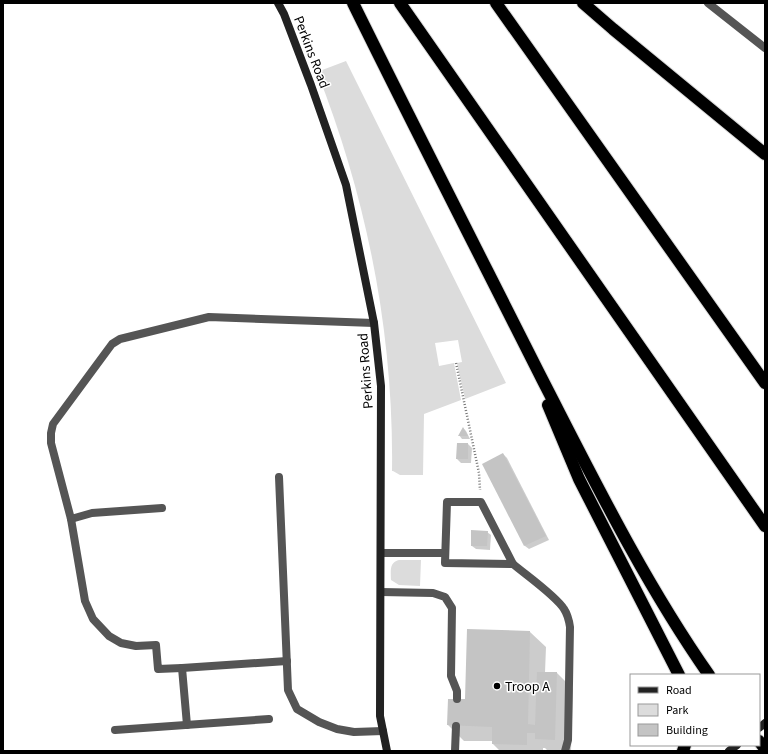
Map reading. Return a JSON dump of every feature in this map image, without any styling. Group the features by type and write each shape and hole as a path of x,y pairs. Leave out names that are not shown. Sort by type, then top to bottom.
{"highway":[{"path":"353,3 510,316 625,538 674,623 708,674"},
{"path":"400,3 765,526"},
{"path":"496,3 765,384"},
{"path":"583,3 765,154"},
{"path":"510,316 579,479 678,674"}],"main road":[{"name":"Perkins Road","path":"278,3 284,14 311,85 346,185 374,323 381,386 380,716 387,751"}],"lane":[{"path":"708,3 765,48"},
{"path":"287,661 158,669 156,645 136,646 121,643 109,636 93,619 85,601 71,519 51,443 53,424 112,344 120,339 209,317 374,323"},
{"path":"279,477 288,690 297,709 319,722 337,729 354,732 383,731"},
{"path":"513,564 445,563 447,502 481,502 513,564 558,602 563,607 569,618 568,740 565,751"},
{"path":"71,519 92,513 162,508"},
{"path":"381,553 445,553"},
{"path":"381,592 433,593 445,597 452,608 451,676 457,691 457,699"},
{"path":"182,668 187,725"},
{"path":"116,730 269,719"},
{"path":"455,751 456,726"}],"path":[{"path":"456,363 479,473 481,502"}],"green space":[{"path":"346,61 506,383 465,399 457,363 462,362 458,340 435,343 439,366 454,363 461,400 424,414 423,475 400,475 392,471 388,369 374,268 350,168 335,120 317,72"},
{"path":"399,560 421,560 420,586 399,585 391,580 392,565"}],"building":[{"path":"463,427 468,436 458,436"},
{"path":"457,443 468,443 468,459 456,459"},
{"path":"503,453 546,536 524,546 482,464"},
{"path":"471,530 488,531 487,546 471,546"},
{"name":"Troop A","path":"467,629 530,631 528,724 535,725 537,672 557,672 555,740 535,739 535,733 527,733 527,745 492,744 492,727 447,725 448,699 465,699"}],"place":[{"name":"Troop A","path":"497,686"}]}
